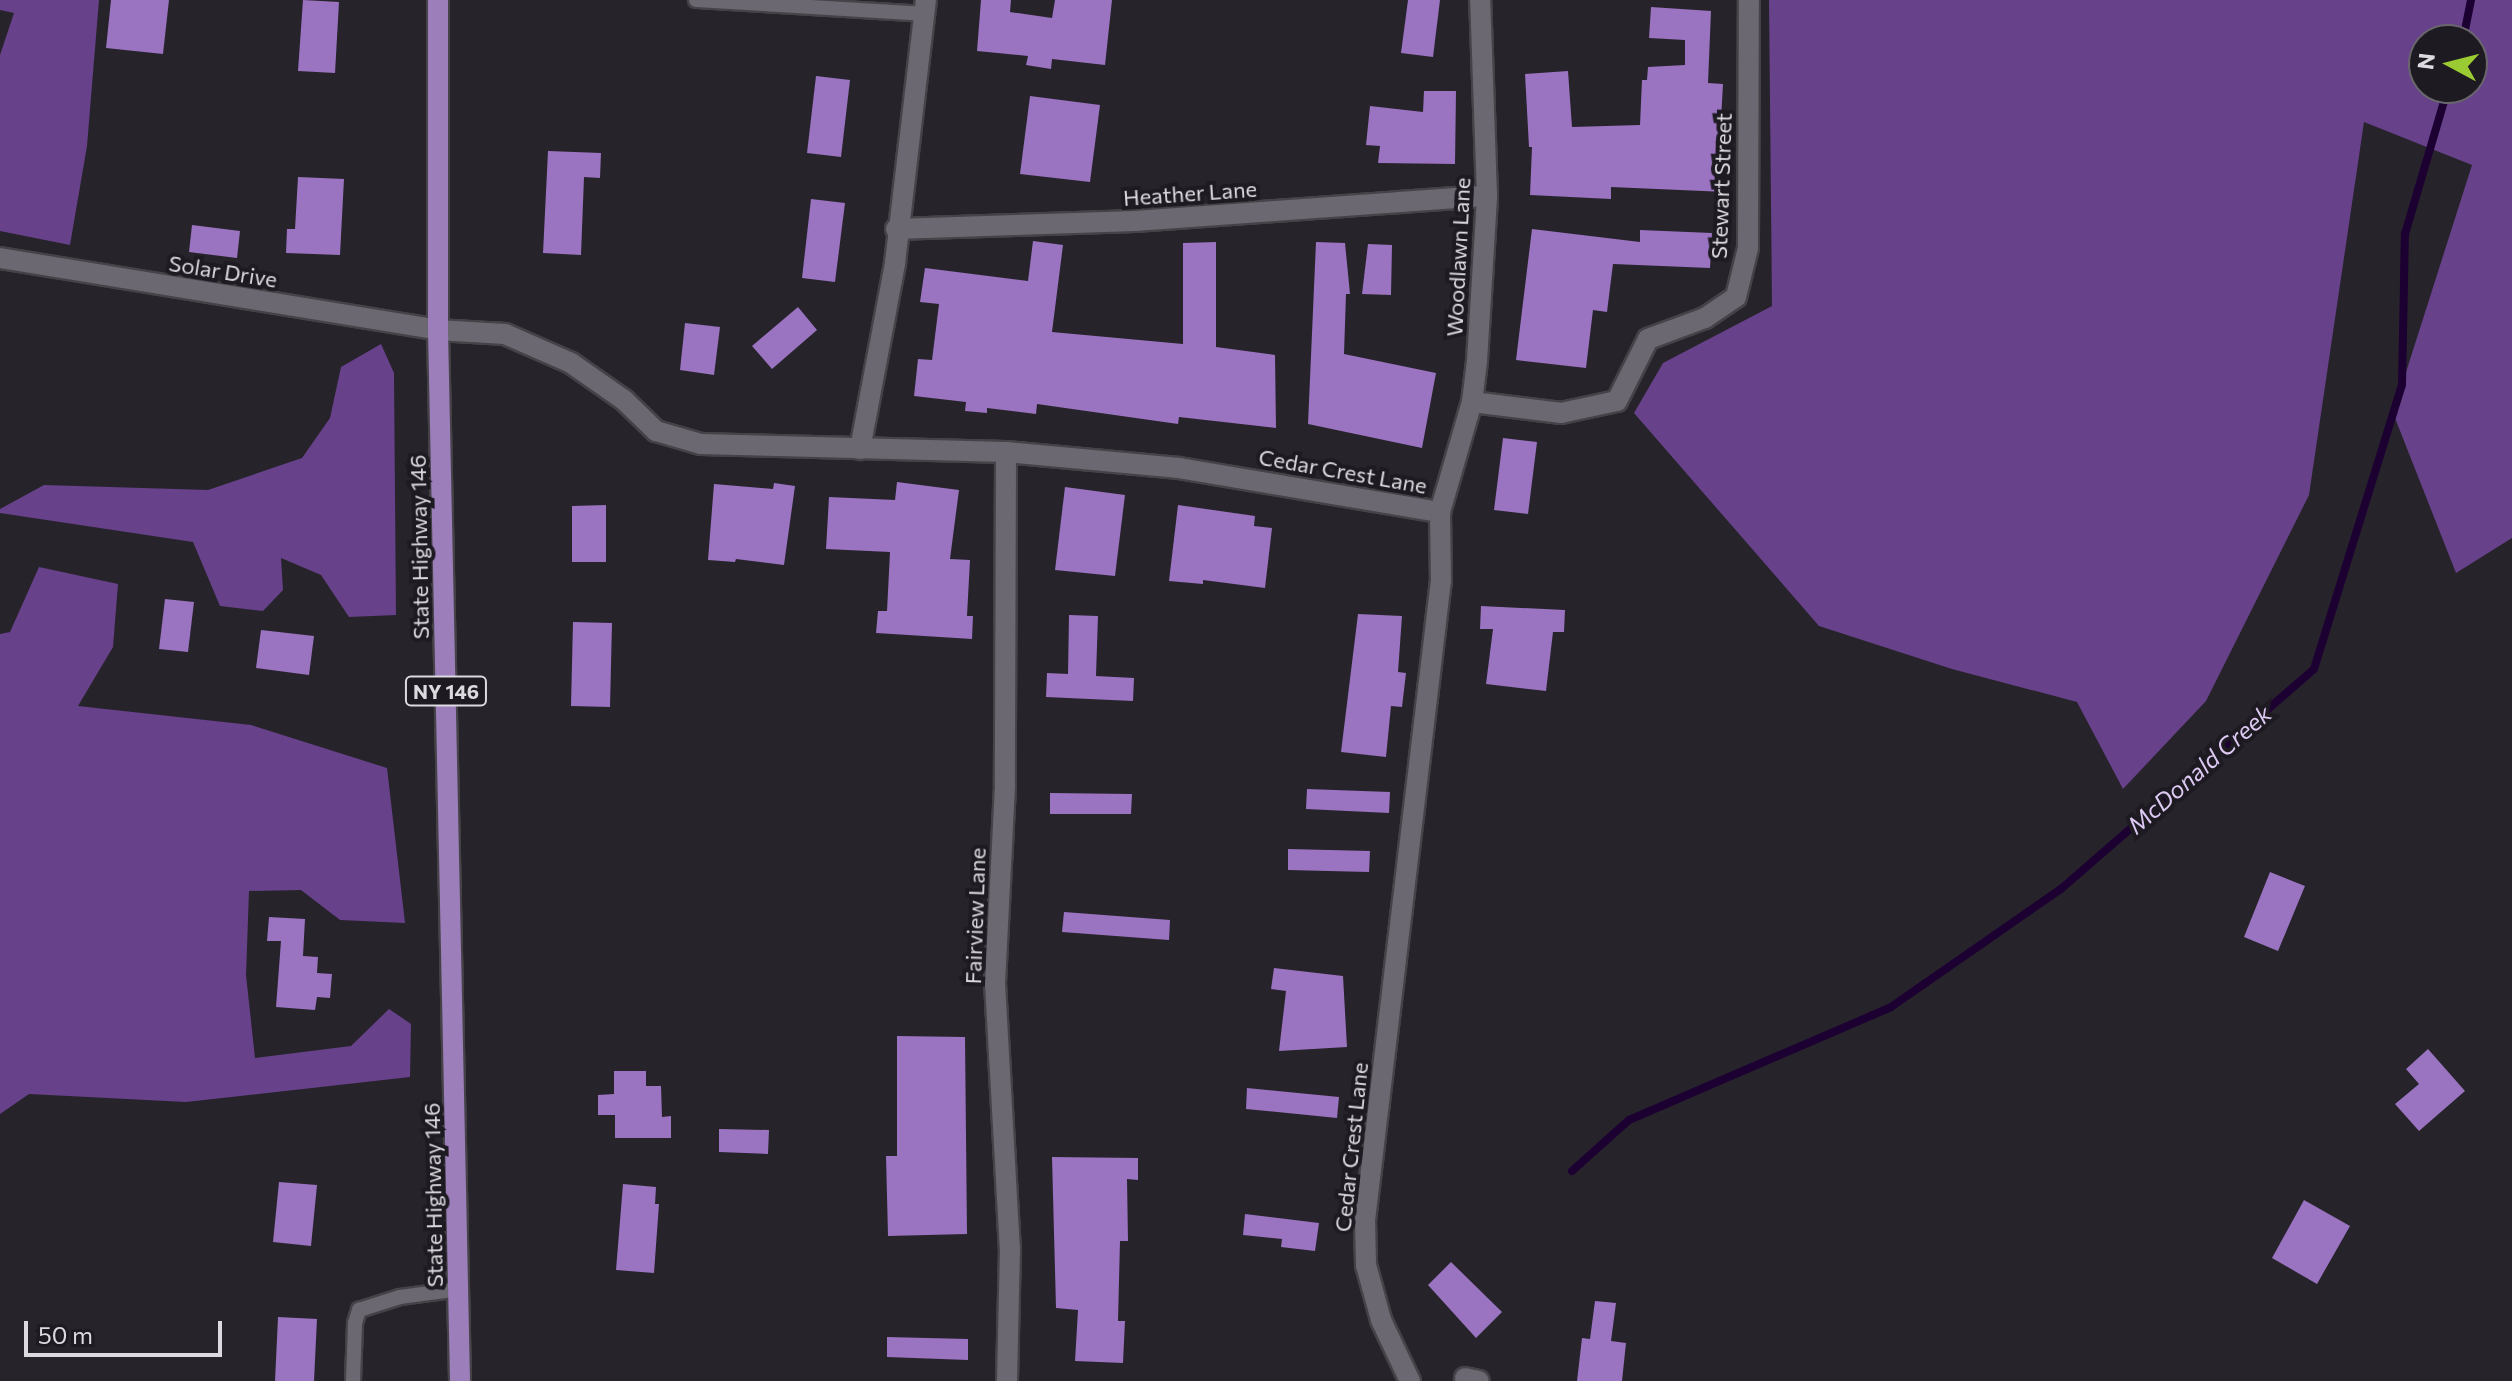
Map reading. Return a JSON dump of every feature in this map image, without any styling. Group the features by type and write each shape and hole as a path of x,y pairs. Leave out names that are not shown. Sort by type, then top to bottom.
{"main road":[{"name":"State Highway 146","path":"438,0 438,330 460,1381"}],"street":[{"name":"Woodlawn Lane","path":"1440,512 1472,402 1487,196 1480,0"},
{"name":"Stewart Street","path":"1472,402 1561,413 1617,401 1633,363 1648,339 1705,318 1736,297 1748,248 1749,0"},
{"path":"860,449 882,346 925,7"},
{"name":"Heather Lane","path":"896,229 1135,221 1487,196"},
{"name":"Solar Drive","path":"0,258 438,330"},
{"name":"Cedar Crest Lane","path":"438,330 505,334 571,363 624,400 656,431 701,444 1006,452 1179,468 1440,512 1441,580 1365,1220 1366,1265 1373,1293 1381,1320 1410,1381"},
{"name":"Fairview Lane","path":"1006,452 1005,786 995,983 1010,1248 1007,1381"}],"lane":[{"path":"696,0 925,7"},
{"path":"353,1381 355,1323 359,1310 400,1297 459,1289"}],"shaded area":[{"path":"0,0 99,0 87,146 70,245 0,231 0,55 14,13 0,10"},
{"path":"1769,0 2512,0 2512,538 2456,573 2393,413 2472,165 2364,122 2309,495 2206,701 2123,789 2077,702 1952,669 1819,626 1634,413 1663,363 1772,306"},
{"path":"381,344 394,373 396,615 349,617 321,575 281,558 283,590 263,611 220,606 193,542 0,513 0,509 44,485 208,490 302,458 330,418 341,367"},
{"path":"39,567 118,584 113,647 78,706 251,725 387,768 405,923 340,920 301,890 249,891 246,975 255,1058 351,1046 389,1009 411,1024 410,1077 186,1102 29,1094 0,1114 0,634 10,632"}],"building":[{"path":"111,0 169,0 163,54 106,48"},
{"path":"303,0 339,2 335,73 298,71"},
{"path":"981,0 1011,0 1010,12 1052,18 1055,0 1112,0 1105,65 1052,59 1051,69 1026,65 1028,56 977,51"},
{"path":"1408,0 1440,0 1433,57 1401,53"},
{"path":"1651,7 1711,11 1708,83 1723,84 1719,155 1728,156 1726,192 1611,187 1611,199 1530,195 1532,147 1529,147 1525,74 1568,71 1572,127 1640,125 1642,80 1647,80 1648,67 1685,65 1685,40 1649,38"},
{"path":"816,76 850,80 841,157 807,153"},
{"path":"1424,91 1456,91 1455,164 1378,163 1380,146 1366,145 1370,106 1423,112"},
{"path":"1030,96 1100,105 1090,182 1020,174"},
{"path":"548,151 601,153 600,178 584,177 581,255 543,253"},
{"path":"298,177 344,179 340,255 286,253 287,229 295,229"},
{"path":"811,199 845,203 835,282 802,278"},
{"path":"192,225 240,231 237,258 189,252"},
{"path":"1532,229 1640,242 1640,230 1712,233 1710,268 1613,264 1607,312 1593,310 1586,368 1516,360"},
{"path":"1033,241 1063,245 1052,332 1183,344 1183,243 1216,242 1216,347 1275,355 1276,428 1179,417 1178,424 1037,404 1036,414 987,408 987,413 965,411 966,402 914,396 918,359 932,360 939,304 920,302 925,268 1028,281"},
{"path":"1316,242 1345,243 1350,294 1346,294 1344,354 1436,373 1422,448 1308,424"},
{"path":"1368,244 1392,245 1391,295 1362,294"},
{"path":"798,307 817,330 772,369 752,346"},
{"path":"685,323 720,327 714,375 680,370"},
{"path":"1503,438 1537,442 1528,514 1494,510"},
{"path":"897,482 959,490 950,559 970,560 967,616 973,616 972,639 876,633 878,611 887,611 890,552 826,549 829,497 895,500"},
{"path":"774,483 795,486 784,565 736,559 735,562 708,560 714,484 773,489"},
{"path":"1065,487 1125,495 1115,576 1055,570"},
{"path":"606,505 606,562 572,562 572,506"},
{"path":"1178,505 1255,516 1254,526 1272,528 1265,588 1203,580 1203,584 1169,581"},
{"path":"165,599 194,602 188,652 159,649"},
{"path":"1481,606 1565,610 1564,632 1553,632 1546,691 1486,684 1493,629 1480,629"},
{"path":"1358,614 1402,616 1398,672 1406,673 1402,707 1391,706 1386,757 1341,752"},
{"path":"1069,615 1098,616 1096,676 1134,678 1133,701 1046,697 1047,673 1068,674"},
{"path":"573,622 612,623 610,707 571,706"},
{"path":"261,630 314,636 309,675 256,668"},
{"path":"1307,789 1390,792 1389,813 1306,809"},
{"path":"1050,793 1132,794 1131,814 1050,814"},
{"path":"1288,849 1370,851 1369,872 1288,870"},
{"path":"2270,872 2305,886 2278,951 2244,937"},
{"path":"1064,912 1170,920 1169,940 1062,932"},
{"path":"269,917 305,919 303,956 318,957 317,973 332,974 330,998 317,997 315,1010 276,1007 281,941 267,941"},
{"path":"1274,968 1343,976 1347,1047 1279,1051 1286,991 1271,989"},
{"path":"897,1036 965,1037 967,1234 888,1236 886,1156 897,1156"},
{"path":"2428,1049 2465,1091 2419,1131 2395,1104 2419,1084 2406,1069"},
{"path":"614,1071 646,1071 646,1086 661,1086 662,1117 671,1116 671,1138 615,1138 615,1115 598,1115 598,1095 614,1094"},
{"path":"1247,1088 1339,1097 1337,1118 1246,1109"},
{"path":"719,1129 769,1130 768,1154 719,1152"},
{"path":"1052,1157 1138,1158 1138,1180 1127,1179 1128,1241 1120,1241 1118,1321 1125,1321 1123,1363 1075,1361 1078,1310 1056,1308"},
{"path":"279,1182 317,1185 311,1246 273,1242"},
{"path":"623,1184 656,1187 655,1204 659,1204 654,1273 616,1270"},
{"path":"2304,1200 2350,1226 2317,1284 2272,1258"},
{"path":"1245,1214 1319,1223 1315,1251 1281,1247 1282,1239 1243,1235"},
{"path":"1451,1262 1502,1312 1476,1338 1428,1285"},
{"path":"1595,1301 1616,1303 1611,1341 1626,1343 1622,1381 1577,1381 1582,1338 1590,1339"},
{"path":"278,1317 317,1319 314,1381 275,1381"},
{"path":"887,1337 968,1339 968,1360 887,1357"}],"waterway":[{"name":"McDonald Creek","path":"2466,24 2471,0"},
{"name":"McDonald Creek","path":"1572,1171 1629,1120 1891,1007 2061,889 2314,669 2402,385 2405,234 2443,104"}]}
